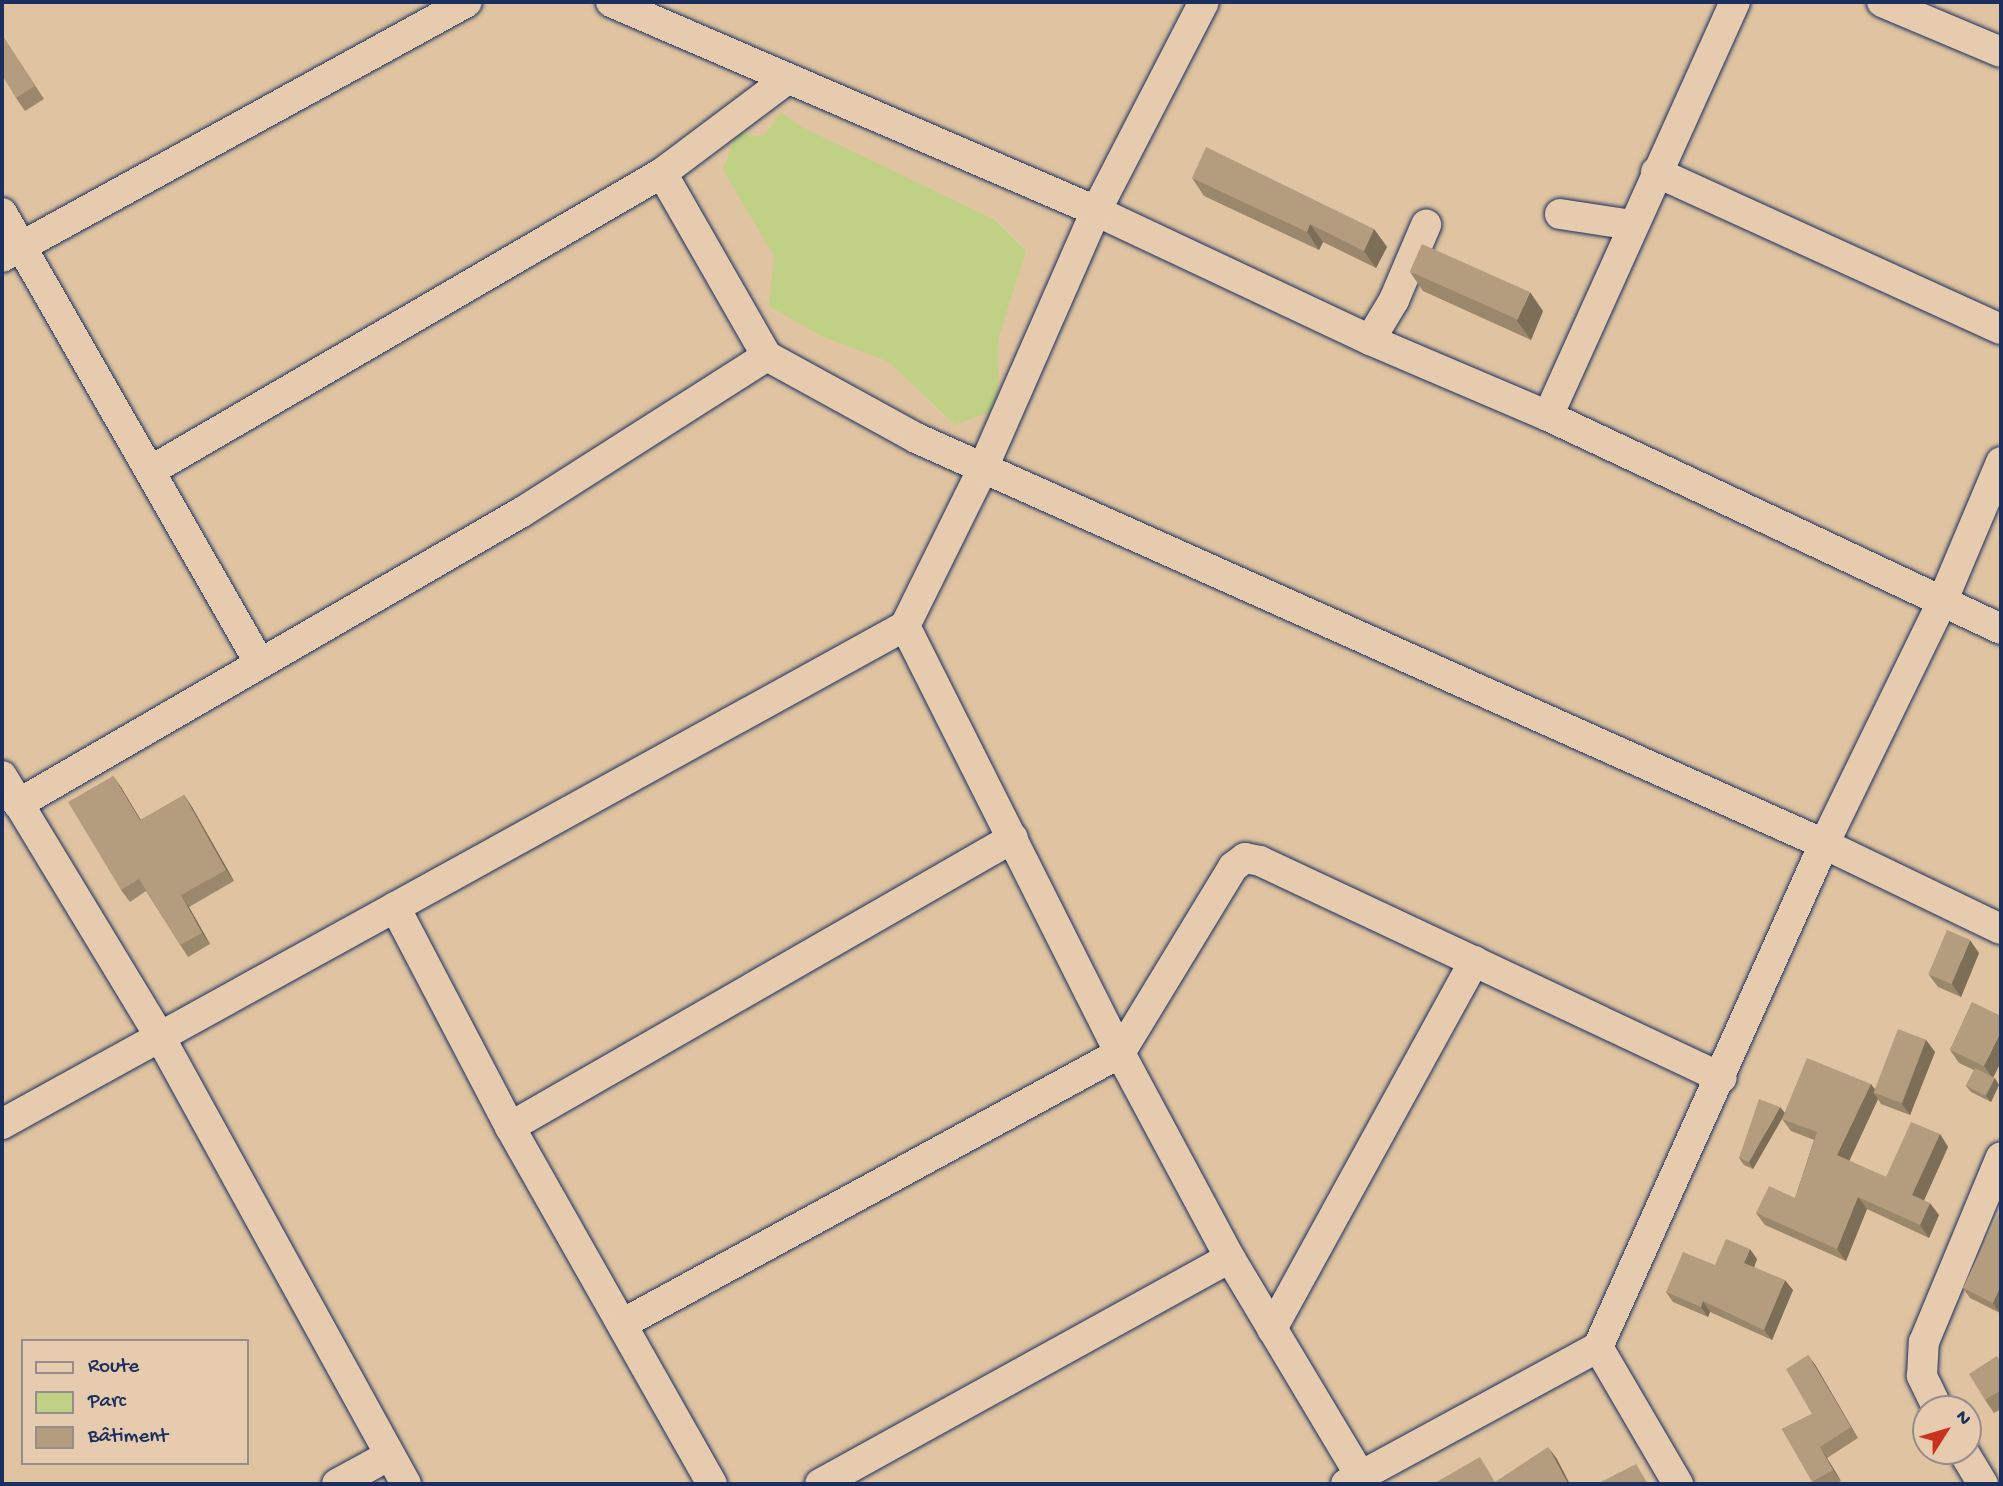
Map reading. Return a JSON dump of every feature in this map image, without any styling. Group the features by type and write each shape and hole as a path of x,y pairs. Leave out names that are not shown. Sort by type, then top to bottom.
{"street":[{"path":"12,252 467,2"},
{"path":"611,2 786,80 1096,211 1370,340 1548,416 2001,629"},
{"path":"2,1124 905,626 983,468 1096,211 1204,2"},
{"path":"1548,416 1735,2"},
{"path":"1882,2 2001,52"},
{"path":"150,471 662,173 786,80"},
{"path":"1656,172 2001,328"},
{"path":"662,173 767,356 916,438 1824,844 2001,929"},
{"path":"2,213 12,252 150,471 259,662"},
{"path":"1560,214 1632,225"},
{"path":"1370,340 1394,300 1426,225"},
{"path":"18,804 522,512 767,356"},
{"path":"905,626 1120,1053 1230,1258 1358,1481 1598,1347 1722,1078 1824,844 1941,602 2001,462"},
{"path":"2,776 160,1037 406,1484"},
{"path":"510,1127 1013,838"},
{"path":"622,1324 1120,1053 1233,867 1245,858 1260,861 1722,1078"},
{"path":"395,907 510,1127 712,1484"},
{"path":"1272,1329 1474,961"},
{"path":"1931,1395 1922,1376 1924,1342 2001,1157"},
{"path":"820,1484 1230,1258"},
{"path":"1598,1347 1678,1484"},
{"path":"337,1484 390,1455"},
{"path":"1971,1465 1983,1484"}],"green space":[{"path":"781,112 800,126 995,220 1026,251 998,340 998,409 955,425 889,362 821,336 769,306 774,256 723,170 736,132 763,137"}],"building":[{"path":"2,35 35,86 16,98 2,75"},
{"path":"1206,147 1374,229 1364,251 1310,224 1307,232 1192,178"},
{"path":"1422,244 1530,292 1518,319 1410,271"},
{"path":"113,776 140,820 184,795 226,870 181,895 202,933 180,945 139,879 121,890 68,802"},
{"path":"1947,930 1970,940 1951,984 1928,974"},
{"path":"1972,1002 2001,1016 2001,1031 1984,1066 1950,1050"},
{"path":"1898,1029 1926,1040 1902,1103 1874,1092"},
{"path":"1807,1058 1871,1084 1837,1155 1886,1177 1911,1122 1940,1134 1912,1195 1930,1203 1920,1225 1858,1197 1837,1249 1756,1213 1769,1186 1795,1198 1817,1132 1782,1119"},
{"path":"1975,1068 1995,1078 1986,1096 1966,1086"},
{"path":"1759,1099 1780,1107 1749,1162 1739,1158"},
{"path":"2001,1209 2001,1285 1993,1303 1963,1288"},
{"path":"1726,1239 1750,1249 1744,1263 1785,1280 1764,1330 1703,1301 1701,1307 1666,1292 1683,1252 1715,1265"},
{"path":"1808,1355 1851,1427 1820,1447 1833,1470 1812,1482 1782,1429 1812,1414 1786,1369"},
{"path":"1997,1356 2001,1362 2001,1390 1985,1400 1969,1374"},
{"path":"1548,1447 1568,1484 1433,1484 1480,1457 1495,1482"},
{"path":"1636,1464 1648,1484 1597,1484"}]}
